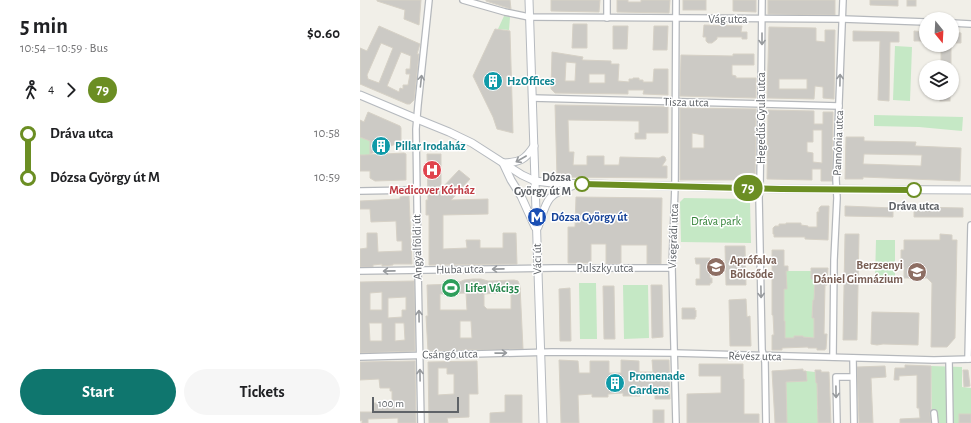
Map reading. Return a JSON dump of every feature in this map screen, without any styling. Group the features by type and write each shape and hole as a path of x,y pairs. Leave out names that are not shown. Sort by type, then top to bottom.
{"main road":[{"name":"Váci út","path":"529,0 543,423"},
{"path":"360,95 472,143 522,175 535,181 577,184 760,188 971,190"},
{"path":"503,163 521,160 534,146"},
{"path":"503,163 521,196 536,231"},
{"path":"536,231 546,202 554,194 564,188 577,184"}],"street":[{"name":"Angyalföldi út","path":"422,423 416,190 417,119 429,0"},
{"name":"Vág utca","path":"464,0 504,12 530,17 843,19 919,22"},
{"path":"607,0 607,18"},
{"name":"Visegrádi utca","path":"676,0 675,186 672,268 676,423"},
{"name":"Hegedűs Gyula utca","path":"762,0 759,197 762,350 765,362 766,423"},
{"name":"Pannónia utca","path":"833,357 836,179 843,0"},
{"path":"959,23 971,24"},
{"name":"Tisza utca","path":"532,98 839,106"},
{"path":"360,191 416,190"},
{"path":"969,359 971,225"},
{"name":"Pulszky utca","path":"537,268 672,268"},
{"name":"Huba utca","path":"360,271 537,268"},
{"name":"Révész utca","path":"540,352 949,360 969,359"},
{"name":"Csángó utca","path":"360,357 540,352"},
{"path":"853,358 854,423"},
{"path":"949,360 950,423"},
{"path":"837,423 836,377 853,377"},
{"path":"934,413 935,423"}],"green space":[{"path":"504,16 510,17 509,30 498,29"},
{"path":"895,46 912,47 910,101 893,100"},
{"path":"874,115 963,117 962,131 919,127 874,126"},
{"path":"360,137 370,141 370,155 360,155"},
{"name":"Dráva park","path":"684,198 744,199 750,202 751,243 681,242 680,202"},
{"path":"876,240 895,240 895,279 875,279"},
{"path":"786,271 811,271 811,279 815,279 812,317 814,318 814,338 794,336 794,338 783,338 774,321 784,314"},
{"path":"579,283 596,283 597,339 580,339"},
{"path":"623,285 648,285 649,338 624,339"},
{"path":"931,366 962,367 962,387 971,388 971,414 960,414 959,423 932,423"},
{"path":"806,371 815,372 816,383 819,383 817,387 819,401 817,401 817,409 820,409 818,422 821,423 784,423 786,397 784,382 806,381"}],"building":[{"path":"377,0 421,0 419,25 404,19 405,10"},
{"path":"510,0 511,9 486,1"},
{"path":"551,0 600,0 599,12 551,11"},
{"path":"617,0 641,2 641,0 670,0 669,13 617,12"},
{"path":"683,0 706,0 706,10 683,10"},
{"path":"733,0 756,0 756,12 733,11"},
{"path":"768,0 835,0 835,15 768,14"},
{"path":"870,0 898,0 898,6 870,5"},
{"path":"907,0 916,0 916,6 907,6"},
{"path":"573,24 587,24 587,48 572,48"},
{"path":"704,25 742,26 741,32 747,32 747,39 742,39 742,37 717,37 717,39 712,43 708,43 706,41 706,37 703,37"},
{"path":"379,26 420,44 417,54 419,54 414,100 410,104 360,84 360,48 367,51","holes":["381,43 393,48 379,83 368,79 367,75","401,52 411,56 410,69 406,69 406,74 410,74 408,85 403,85 403,89 400,88 399,92 387,86"]},
{"path":"613,26 628,26 627,49 613,49"},
{"path":"654,26 668,26 667,50 653,50"},
{"path":"769,27 816,28 816,41 825,42 825,30 835,30 834,99 823,98 823,87 815,86 814,99 767,98","holes":["779,79 807,79 807,89 779,89"]},
{"name":"H2Offices","path":"495,29 510,31 513,133 497,129 493,117 473,76"},
{"path":"853,31 899,32 899,42 890,42 889,101 878,100 880,41 853,41"},
{"path":"914,31 919,31 919,41 914,41"},
{"path":"959,33 961,33 961,43 959,43"},
{"path":"552,52 583,57 582,60 611,61 611,64 619,64 618,81 629,82 629,79 639,78 639,80 643,80 643,82 653,82 654,69 668,69 668,95 643,94 644,90 628,90 628,94 555,93 551,89","holes":["566,62 576,63 575,81 565,81","589,74 605,74 605,83 589,83"]},
{"path":"941,52 951,52 951,60 941,60"},
{"path":"733,54 754,54 754,65 732,65 732,75 736,76 736,78 756,78 756,98 680,96 681,55 733,56"},
{"path":"555,105 668,107 668,133 646,133 646,139 635,139 635,133 639,133 639,121 568,120 569,152 574,152 573,165 587,165 587,156 604,156 604,165 619,165 620,157 659,158 663,156 666,160 662,166 667,166 667,178 557,177"},
{"path":"680,108 756,109 755,180 680,180","holes":["692,133 704,135 704,148 692,148"]},
{"path":"768,110 814,111 814,124 823,124 823,112 833,112 832,181 821,181 821,169 812,169 812,180 767,179","holes":["813,130 822,130 822,163 813,162 813,153 807,152 807,142 813,142"]},
{"path":"368,112 400,126 401,142 370,154 370,141 360,137 360,120 364,122"},
{"path":"846,137 864,137 864,141 916,142 915,146 961,148 960,181 863,177 863,179 845,179","holes":["864,154 922,155 921,166 863,164"]},
{"path":"406,154 406,180 375,181 370,178 370,171 360,171 360,155"},
{"path":"427,154 441,154 441,189 459,170 470,179 451,200 488,199 488,214 443,215 443,249 467,248 466,240 480,240 480,248 503,248 503,233 516,233 517,264 429,265 429,215 426,215 426,200 428,200"},
{"path":"409,196 412,264 393,264 382,266 382,264 373,265 373,267 360,267 360,249 367,248 367,233 377,233 378,252 402,251 402,241 397,241 396,221 371,222 370,209 360,209 360,201 400,199 400,197"},
{"path":"576,197 662,198 661,264 647,264 647,245 621,245 621,264 606,264 606,244 591,244 591,263 568,263 568,227 575,227"},
{"path":"821,206 829,206 828,240 805,239 805,237 774,237 773,228 775,226 779,226 779,224 801,223 801,225 808,227 817,227 817,212 819,212 819,208"},
{"path":"845,206 893,208 893,217 845,216"},
{"path":"914,207 963,208 963,217 914,217"},
{"path":"845,234 859,234 857,340 843,340"},
{"path":"940,234 952,235 952,240 957,240 955,338 947,347 931,347 932,283 927,278 904,278 904,267 901,267 901,250 904,250 904,240 940,240"},
{"path":"725,246 745,246 746,285 726,285"},
{"path":"772,250 784,250 784,266 788,266 788,271 786,271 787,289 784,289 785,338 803,336 814,338 814,318 812,318 815,279 811,279 811,268 828,268 827,285 825,285 824,334 827,334 825,350 817,350 817,348 808,347 772,350 772,335 774,335 772,315"},
{"path":"695,258 710,258 710,278 712,278 712,283 710,283 710,285 696,285 696,279 700,279 700,264 696,264"},
{"path":"481,279 488,281 518,281 520,286 523,349 428,351 426,316 428,316 427,285 455,284 464,280","holes":["511,292 511,309 487,309 484,306 484,294","466,293 467,310 440,310 440,294","460,321 471,321 472,338 460,338"]},
{"path":"414,281 415,351 360,353 360,282","holes":["382,292 382,310 370,310 370,293","406,297 406,310 402,310 402,317 388,318 388,298","369,323 382,323 382,341 370,341","395,323 404,323 405,340 395,341"]},
{"path":"651,285 662,285 663,337 652,338"},
{"path":"603,286 614,286 615,339 604,339"},
{"path":"570,288 571,341 560,341 559,289"},
{"path":"746,299 747,317 750,316 751,346 730,346 729,300"},
{"path":"682,308 695,308 695,319 682,319"},
{"path":"872,312 919,313 918,345 871,344"},
{"name":"Promenade Gardens","path":"559,360 578,361 579,373 590,373 590,361 609,361 609,373 621,373 621,360 639,361 639,372 653,372 652,360 669,360 670,399 655,399 655,393 640,393 640,396 623,396 623,393 608,394 608,397 592,397 592,394 578,395 579,423 561,423"},
{"path":"415,361 416,423 398,423 398,418 368,419 368,423 362,423 362,420 360,421 360,412 374,412 374,403 392,403 392,391 390,391 390,388 380,388 379,379 360,380 360,362"},
{"path":"477,361 478,394 469,394 469,417 447,418 448,423 429,423 428,362","holes":["438,368 447,368 447,374 454,374 454,394 438,395"]},
{"path":"699,364 743,364 744,414 759,414 759,423 687,423 687,394 721,393 721,376 699,376"},
{"path":"905,365 931,366 931,423 900,423 900,419 920,418 919,408 917,408 917,375 899,376 899,380 894,380 895,368 905,368"},
{"path":"885,366 886,377 871,378 873,423 859,423 857,367"},
{"path":"803,369 803,371 806,371 807,381 786,382 787,423 775,423 772,371"},
{"path":"815,370 829,372 831,423 818,423 817,383"},
{"path":"963,370 968,370 970,386 964,387"},
{"path":"505,395 522,395 522,423 490,423 490,413 505,412"},
{"path":"653,410 664,410 664,423 653,423"},
{"path":"959,414 971,414 971,423 959,423"}],"bus line":[{"name":"79","path":"582,184 781,189 914,190"}],"place":[{"name":"H2Offices","path":"493,81"},
{"name":"Pillar Irodaház","path":"381,146"},
{"name":"Medicover Kórház","path":"432,170"},
{"name":"Dózsa György út M","path":"582,184"},
{"name":"Dráva utca","path":"914,190"},
{"name":"Dózsa György út","path":"537,217"},
{"name":"Aprófalva Bölcsőde","path":"716,267"},
{"name":"Berzsenyi Dániel Gimnázium","path":"917,272"},
{"name":"Life1 Váci35","path":"451,288"},
{"name":"Promenade Gardens","path":"615,383"}]}
